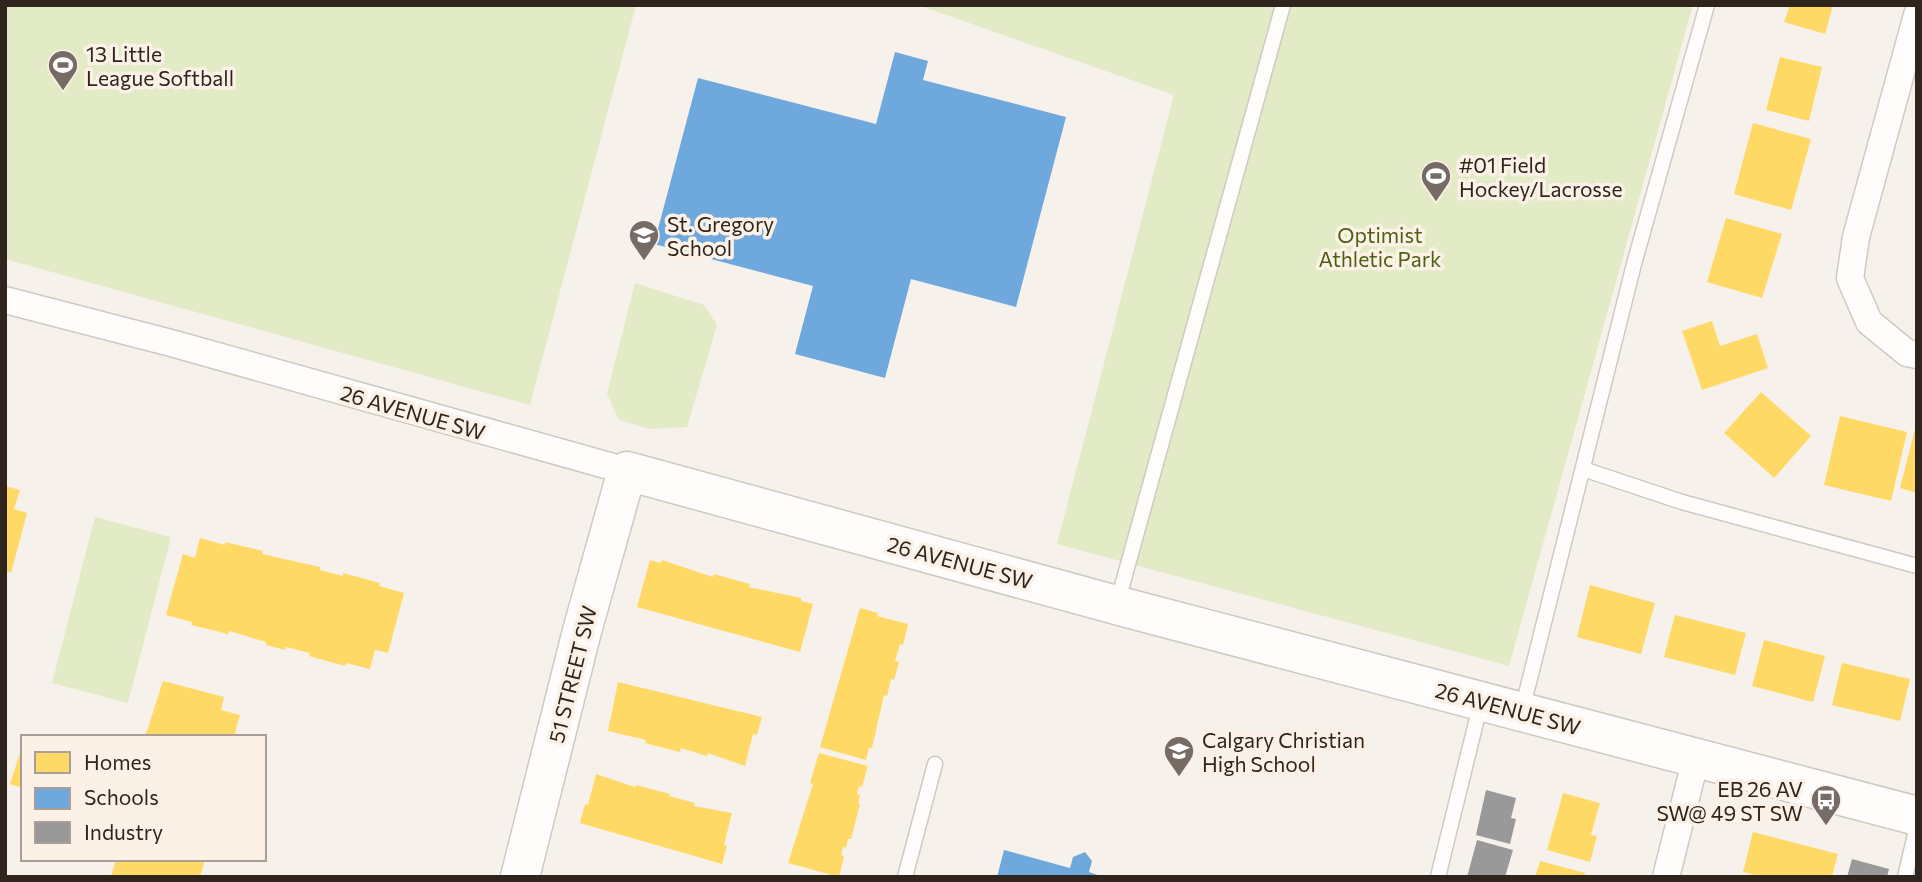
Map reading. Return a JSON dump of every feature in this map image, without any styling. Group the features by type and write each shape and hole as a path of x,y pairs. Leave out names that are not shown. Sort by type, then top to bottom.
{"street":[{"path":"1917,15 1856,237 1850,278 1869,322 1907,353 1917,355"},
{"name":"26 AVENUE SW","path":"5,300 171,343 1117,605 1917,816"},
{"name":"51 STREET SW","path":"520,877 582,631 627,471"},
{"path":"1665,877 1696,758"}],"lane":[{"path":"1117,605 1283,5"},
{"path":"1522,712 1634,264 1707,5"},
{"path":"1583,469 1682,502 1917,566"},
{"path":"1438,877 1482,700"},
{"path":"905,877 935,764"},
{"path":"1905,877 1917,827"}],"green space":[{"path":"5,5 636,5 530,405 5,259"},
{"name":"Optimist Athletic Park","path":"918,5 1693,5 1509,666 1057,544 1174,95"},
{"path":"635,283 704,305 717,325 687,427 650,429 619,420 607,394"},
{"path":"95,517 171,537 128,703 52,683"}],"building: Homes":[{"path":"1790,5 1833,5 1825,34 1784,22"},
{"path":"1780,57 1822,67 1809,121 1766,110"},
{"path":"1753,123 1811,139 1791,210 1734,194"},
{"path":"1726,218 1782,234 1762,298 1707,282"},
{"path":"1712,321 1720,346 1757,334 1768,368 1702,390 1682,331"},
{"path":"1761,392 1811,436 1774,478 1724,433"},
{"path":"1840,416 1907,432 1891,501 1824,485"},
{"path":"1917,426 1917,493 1900,488"},
{"path":"5,486 20,490 14,509 27,513 11,573 5,571"},
{"path":"200,538 263,551 262,554 380,583 379,586 404,593 388,653 375,650 370,669 346,663 345,666 309,656 310,653 266,645 266,642 229,631 228,634 191,625 192,622 166,615 183,554 195,558"},
{"path":"650,560 661,563 662,560 713,577 714,574 750,584 749,587 801,598 801,601 813,604 800,652 637,607"},
{"path":"1590,585 1655,603 1641,654 1577,637"},
{"path":"860,608 878,613 877,616 908,624 903,645 900,644 895,661 899,662 894,680 891,679 887,696 884,695 872,748 869,748 866,760 820,747"},
{"path":"1675,615 1746,633 1735,675 1664,657"},
{"path":"1764,640 1825,656 1813,702 1752,686"},
{"path":"1842,663 1910,679 1900,721 1832,705"},
{"path":"163,681 224,697 221,710 240,715 235,735 146,735"},
{"path":"618,682 762,717 757,735 753,734 745,766 708,753 707,756 681,748 680,752 608,731"},
{"path":"20,753 21,753 21,787 10,784"},
{"path":"819,753 868,766 857,794 860,795 860,804 851,839 848,839 846,848 843,847 841,855 844,856 839,877 788,863 813,784 810,783"},
{"path":"596,774 635,787 636,785 670,794 669,796 695,803 694,806 732,813 722,864 580,823"},
{"path":"1563,793 1600,803 1591,835 1597,836 1590,862 1547,850"},
{"path":"1753,832 1838,854 1832,877 1762,877 1743,872"},
{"path":"115,861 204,861 200,877 111,877"},
{"path":"1540,861 1585,873 1584,877 1535,877"}],"building: Schools":[{"path":"895,52 928,61 923,80 1066,117 1016,307 911,279 885,378 795,354 813,286 654,244 698,78 876,124"},
{"path":"1004,850 1070,868 1073,857 1085,852 1092,861 1089,872 1103,877 997,877"}],"building: Industry":[{"path":"1486,790 1516,798 1511,818 1516,819 1510,844 1476,835"},
{"path":"1477,840 1513,850 1505,877 1467,877"},
{"path":"1852,859 1889,869 1887,877 1847,877"}],"place":[{"name":"13 Little League Softball","path":"63,92"},
{"name":"#01 Field Hockey/Lacrosse","path":"1436,203"},
{"name":"St. Gregory School","path":"644,262"},
{"name":"Calgary Christian High School","path":"1179,778"},
{"name":"EB 26 AV SW@ 49 ST SW","path":"1826,827"}]}
